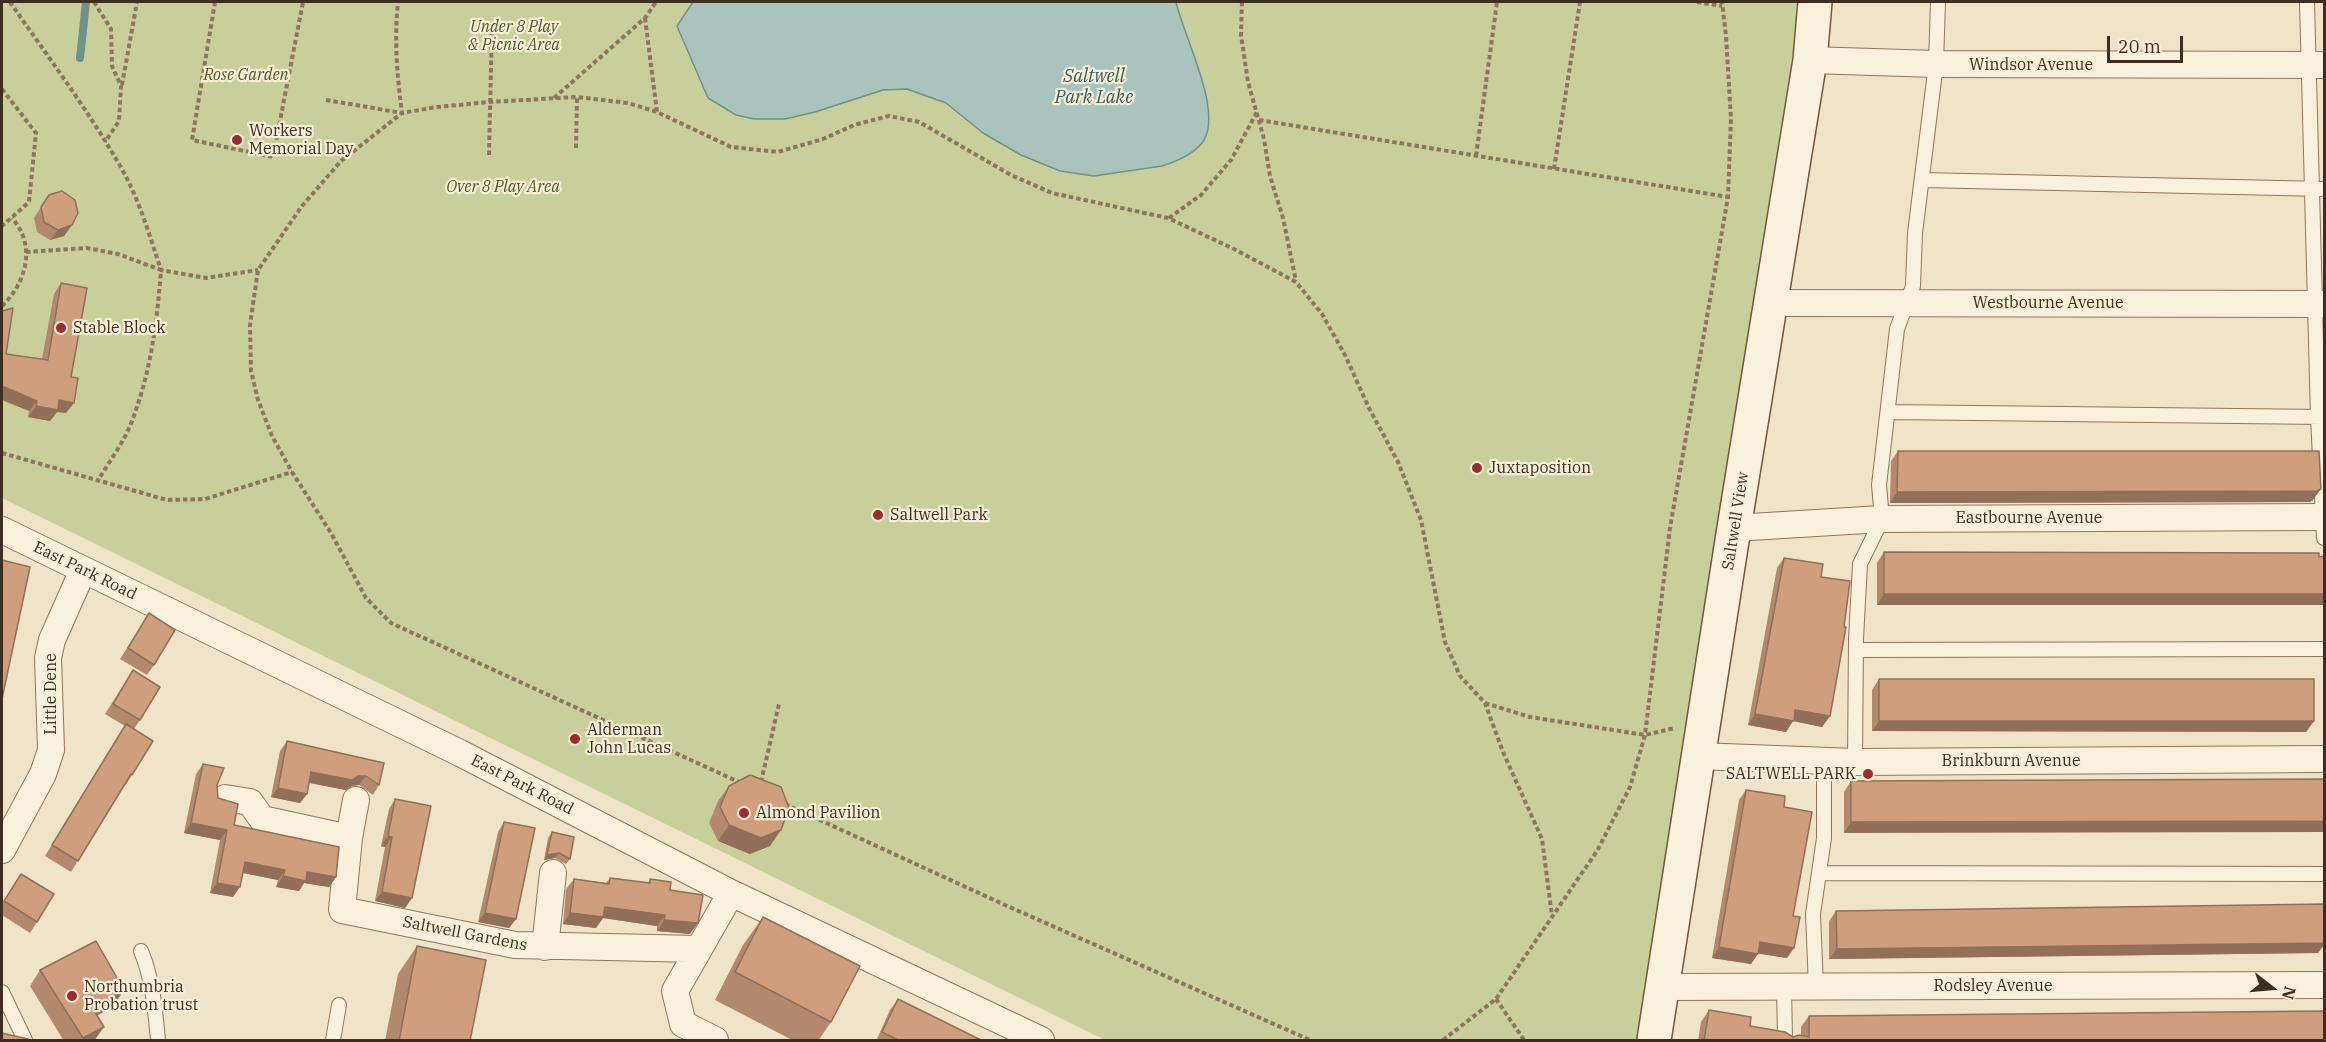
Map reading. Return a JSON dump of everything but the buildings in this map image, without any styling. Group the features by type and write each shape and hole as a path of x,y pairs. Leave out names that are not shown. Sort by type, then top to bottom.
{"street":[{"name":"Saltwell View","path":"1654,1041 1810,60 1815,2"},
{"name":"Windsor Avenue","path":"1810,60 1936,64 2317,65"},
{"name":"Westbourne Avenue","path":"1771,303 2319,304"},
{"name":"Eastbourne Avenue","path":"1734,528 1882,519 2324,517"},
{"name":"East Park Road","path":"2,530 460,753 731,893 1041,1041"},
{"name":"Little Dene","path":"2,850 43,774 51,750 48,658 52,640 83,570"},
{"name":"Brinkburn Avenue","path":"1698,756 1855,762 2325,759"},
{"path":"225,798 250,802 262,819 349,838"},
{"name":"Saltwell Gardens","path":"356,800 349,838 342,909 515,945 699,950"},
{"path":"545,947 553,873"},
{"path":"715,1041 683,1024 675,991 731,893"},
{"name":"Rodsley Avenue","path":"1662,987 2325,985"}],"lane":[{"path":"1855,762 1860,564 1882,519 1879,485 1897,330 1914,286 1915,233 1936,64 1938,2"},
{"path":"2307,2 2317,65 2319,304 2325,538"},
{"path":"1922,180 2318,189"},
{"path":"1888,412 2321,417"},
{"path":"1857,650 2325,649"},
{"path":"1816,987 1813,914 1824,838 1824,760"},
{"path":"1819,873 2325,874"},
{"path":"141,951 149,970 153,989 158,1041"},
{"path":"1784,987 1785,1041"},
{"path":"2,992 25,1041"},
{"path":"333,1041 339,1005"}],"path":[{"path":"10,2 73,89 124,172 145,220 161,270 157,330 141,392 131,423 98,482"},
{"path":"94,2 111,29 112,66 122,86"},
{"path":"105,142 119,121 122,86 137,2"},
{"path":"215,2 192,141 273,157 303,2"},
{"path":"398,2 395,62 402,113"},
{"path":"554,98 645,18 656,2"},
{"path":"1242,2 1241,34 1246,73 1259,120 1270,176 1283,218 1296,282"},
{"path":"1476,156 1497,2"},
{"path":"1554,169 1580,2"},
{"path":"1443,1041 1496,999 1597,851 1630,787 1645,735 1670,528 1728,197 1731,119 1722,4 1696,2"},
{"path":"645,18 657,112"},
{"path":"489,155 492,24"},
{"path":"2,89 36,134 28,202 2,226"},
{"path":"326,100 402,113 437,106 577,97 628,104 657,112 731,147 778,152 824,139 854,125 889,116 920,122 1011,175 1052,193 1168,218 1296,282 1322,314 1398,462 1421,520 1445,642 1460,676 1485,703 1503,752 1542,839 1552,916"},
{"path":"576,148 577,97"},
{"path":"1168,218 1201,195 1231,160 1257,112"},
{"path":"402,113 341,161 302,206 258,270 250,326 251,371 258,400 272,436 291,472 331,533 366,598 391,622 748,787"},
{"path":"1259,120 1728,197"},
{"path":"2,306 12,296 22,279 27,261 21,227 12,218"},
{"path":"26,252 87,248 118,254 161,270 207,278 258,270"},
{"path":"2,453 167,500 205,499 291,472"},
{"path":"1485,703 1530,717 1645,735 1704,722"},
{"path":"759,792 779,704"},
{"path":"780,801 1005,905 1310,1041"},
{"path":"1496,999 1524,1041"}],"green space":[{"name":"Saltwell Park","path":"2,2 1796,2 1796,33 1683,741 1639,1040 1105,1040 2,498"}],"water":[{"name":"Saltwell Park Lake","path":"693,2 1176,2 1206,94 1209,113 1208,130 1198,147 1172,162 1162,166 1094,176 1060,171 1021,155 983,133 946,103 907,89 883,90 815,112 785,119 754,119 736,115 708,98 677,26"}],"waterway":[{"path":"80,58 86,2"}],"place":[{"name":"Workers Memorial Day","path":"237,140"},
{"name":"Stable Block","path":"61,328"},
{"name":"Juxtaposition","path":"1477,468"},
{"name":"Saltwell Park","path":"878,515"},
{"name":"Alderman John Lucas","path":"575,739"},
{"name":"SALTWELL PARK","path":"1868,774"},
{"name":"Almond Pavilion","path":"744,813"},
{"name":"Northumbria Probation trust","path":"72,996"}],"park label":[{"name":"Under 8 Play & Picnic Area","path":"514,36"},
{"name":"Rose Garden","path":"246,75"},
{"name":"Over 8 Play Area","path":"503,187"}]}
